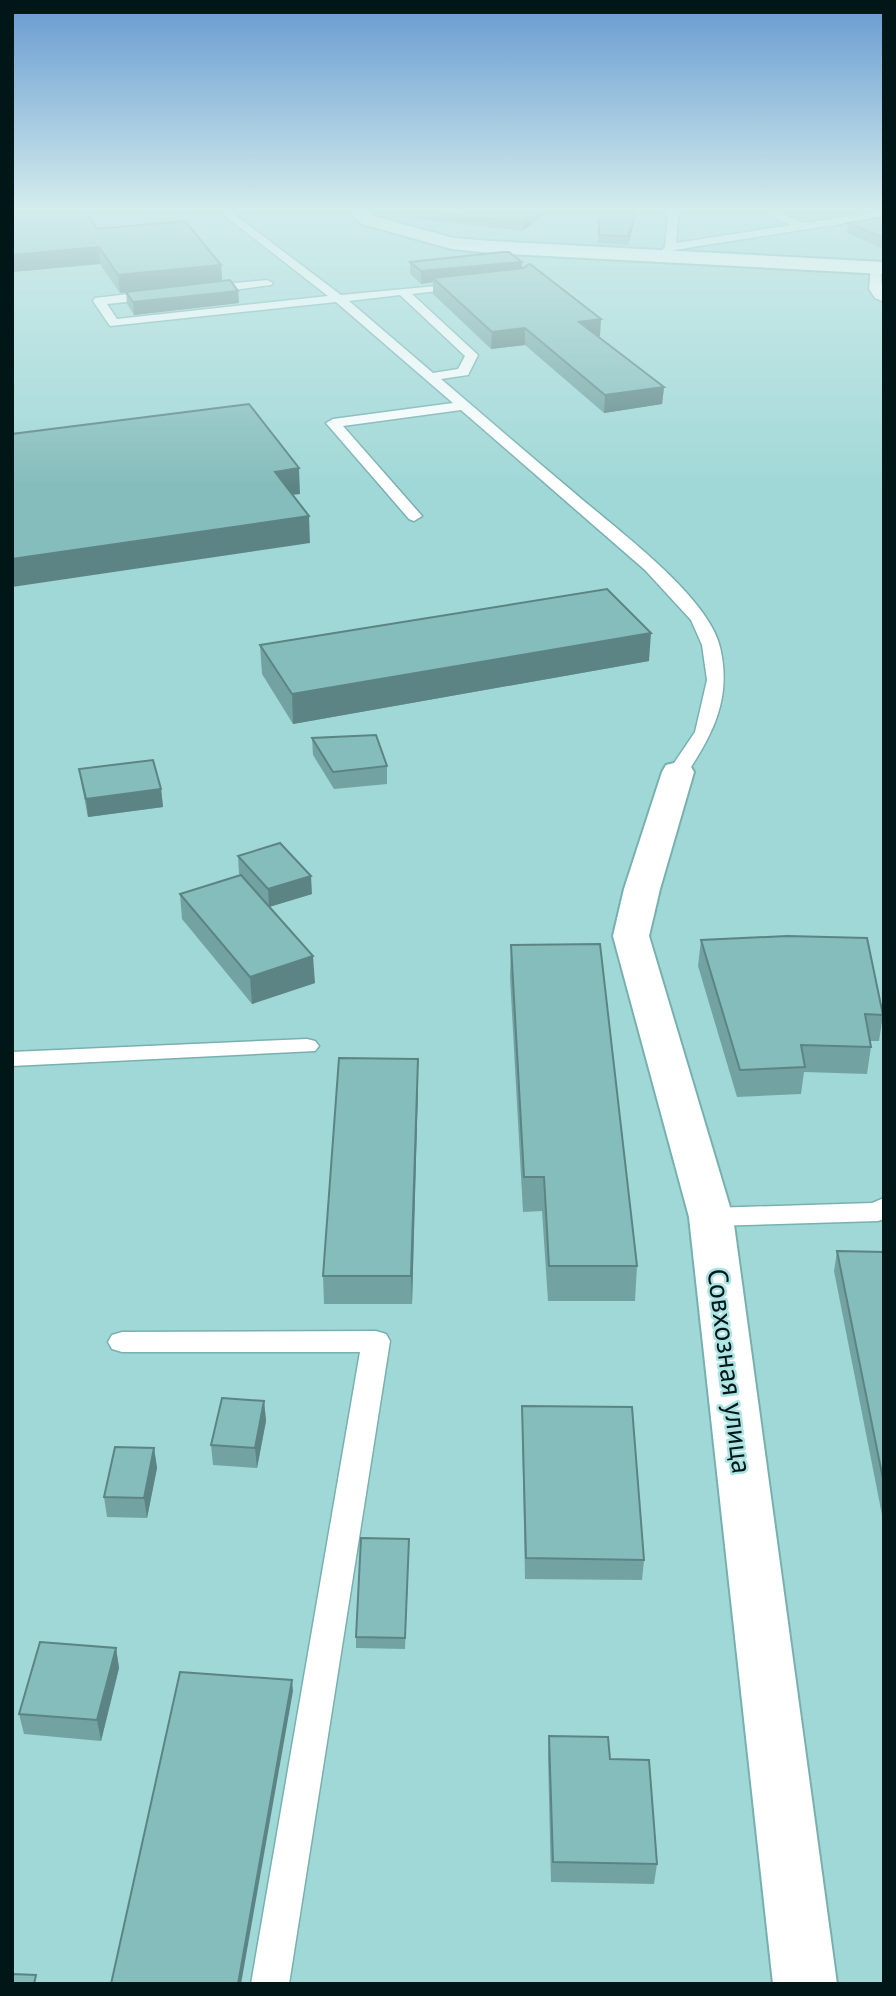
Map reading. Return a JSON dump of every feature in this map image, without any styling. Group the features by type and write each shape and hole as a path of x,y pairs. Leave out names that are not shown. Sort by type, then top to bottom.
{"street":[{"name":"Совхозная улица","path":"678,772 642,889 631,936 711,1217 806,1984"}],"lane":[{"path":"100,301 114,323 319,301"},
{"path":"342,301 651,567 699,618 711,645 716,680 704,732 678,772"},
{"path":"413,301 472,355 463,372 430,377"},
{"path":"414,516 333,423 464,406"},
{"path":"12,1059 307,1046"},
{"path":"711,1217 882,1210"},
{"path":"122,1342 376,1341 270,1984"}],"building":[{"path":"458,301 578,301 601,319 579,322 664,387 605,395 525,328 492,332"},
{"path":"249,404 299,468 275,472 309,516 12,559 12,434"},
{"path":"607,589 651,633 292,694 260,645"},
{"path":"376,735 387,766 333,772 312,738"},
{"path":"153,760 161,789 86,799 79,769"},
{"path":"280,843 311,876 268,889 238,856"},
{"path":"241,875 313,956 250,977 180,894"},
{"path":"787,936 867,938 883,1015 865,1014 871,1047 801,1045 805,1067 740,1070 701,940"},
{"path":"600,944 637,1266 549,1266 544,1177 524,1177 511,945"},
{"path":"339,1058 418,1059 411,1276 323,1276"},
{"path":"837,1251 884,1252 884,1484"},
{"path":"222,1398 264,1401 255,1448 211,1445"},
{"path":"522,1406 632,1407 644,1560 526,1558"},
{"path":"115,1447 154,1448 144,1498 104,1497"},
{"path":"361,1538 409,1539 405,1638 356,1637"},
{"path":"40,1642 116,1648 97,1720 19,1714"},
{"path":"180,1672 292,1680 238,1984 111,1984"},
{"path":"549,1736 608,1737 610,1759 649,1760 657,1864 553,1862"},
{"path":"12,1974 36,1975 34,1984 12,1984"}]}
